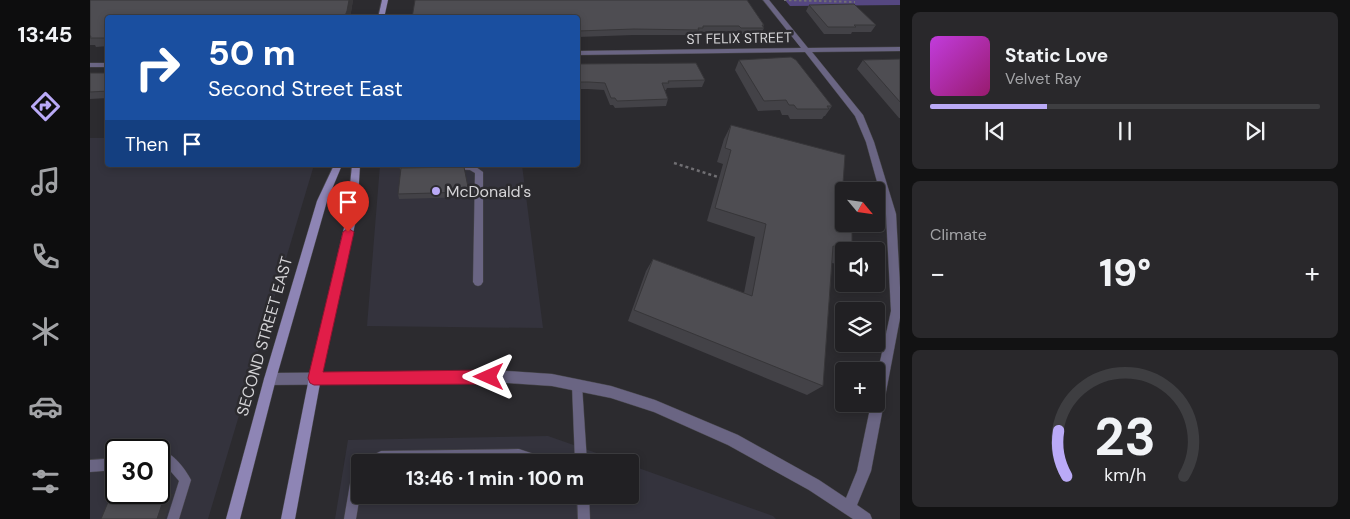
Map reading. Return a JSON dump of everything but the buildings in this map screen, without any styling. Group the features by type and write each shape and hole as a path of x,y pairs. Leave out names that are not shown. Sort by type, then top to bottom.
{"main road":[{"path":"382,15 385,0"},
{"name":"SECOND STREET EAST","path":"233,519 270,379 322,201 337,167"},
{"path":"288,519 314,378 352,215 356,167"}],"street":[{"path":"766,0 859,115 870,142 891,214 896,311 864,471 850,507"},
{"name":"ST FELIX STREET","path":"580,54 900,49"},
{"path":"90,65 105,65"},
{"path":"270,379 507,377 552,380 611,392 655,406 732,440 850,507 865,519"}],"lane":[{"path":"404,167 470,167 479,172 478,282"},
{"path":"577,385 581,454"},
{"path":"170,461 185,480 173,519"},
{"path":"90,466 105,465"},
{"path":"350,519 353,504"},
{"path":"583,504 584,519"}],"path":[{"path":"784,0 855,2"},
{"path":"674,164 721,178"}],"shaded area":[{"path":"785,0 900,0 900,5 790,6"},
{"path":"90,138 105,138 105,167 313,167 208,519 90,519"},
{"path":"380,167 522,167 543,328 367,326"},
{"path":"548,436 599,454 351,454 351,504 639,504 639,468 773,516 776,519 335,519 348,440"}],"place":[{"name":"McDonald's","path":"436,191"}],"route":[{"path":"348,232 314,378 489,377"}]}
